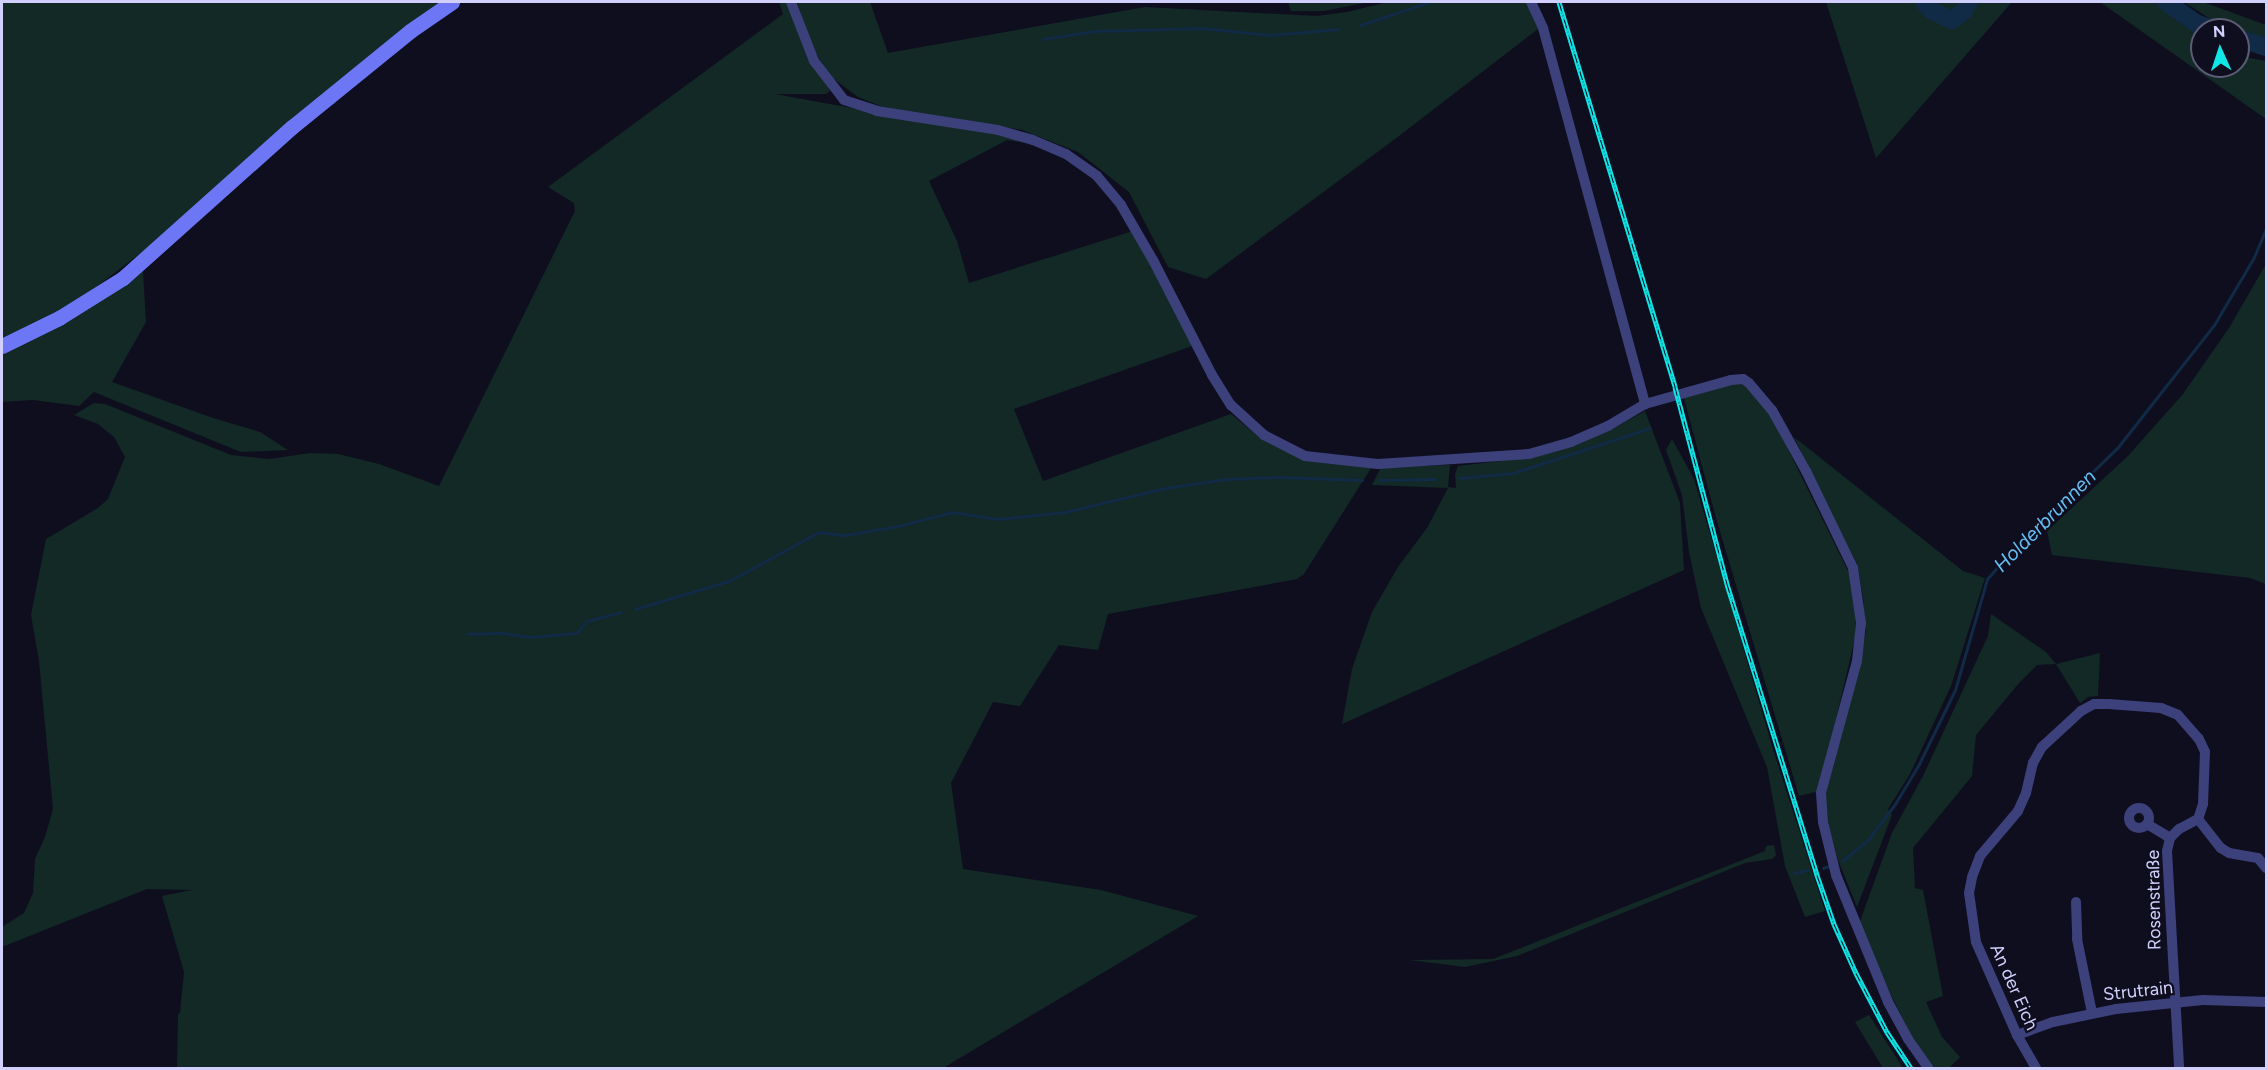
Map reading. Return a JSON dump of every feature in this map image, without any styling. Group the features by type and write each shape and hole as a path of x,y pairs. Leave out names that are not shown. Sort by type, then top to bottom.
{"main road":[{"path":"2,346 59,318 123,278 291,127 402,38 452,2"}],"street":[{"path":"791,2 813,61 844,100 877,111 998,130 1033,140 1066,154 1096,176 1121,205 1154,262 1212,375 1231,405 1264,435 1305,456 1378,464 1529,454 1580,438 1645,404 1731,380 1743,379 1749,383 1772,410 1806,471 1853,568 1861,624 1857,661 1821,793 1823,822 1833,867 1888,1002 1908,1039 1928,1068"},
{"path":"1531,2 1543,28 1645,404"},
{"name":"An der Eich","path":"2036,1068 2017,1035 1976,942 1969,893 1980,856 2018,811 2026,793 2033,763 2042,747 2081,711 2094,704 2139,705 2161,708 2178,715 2199,739 2205,752 2203,804 2193,822"},
{"path":"2193,822 2229,853 2262,857 2266,868"},
{"name":"Rosenstraße","path":"2179,1068 2167,851 2170,838 2179,829 2193,822"},
{"name":"Rosenstraße","path":"2147,824 2170,838"},
{"path":"2076,902 2077,939 2092,1013"},
{"name":"Strutrain","path":"2017,1035 2053,1022 2092,1013 2174,1003 2224,1000 2266,1002"}],"green space":[{"path":"2,2 442,2 150,246 75,303 2,340"},
{"path":"779,2 787,2 830,91 826,94 775,94 1011,137 1033,144 1007,140 929,181 957,241 969,283 1133,231 1192,346 1014,409 1043,481 1231,414 1263,440 1371,468 1304,574 1297,579 1108,614 1098,650 1059,645 1020,706 993,702 951,783 963,869 1101,890 1198,916 943,1068 177,1068 178,1014 180,1013 184,972 162,896 192,890 147,889 2,947 2,927 24,913 33,893 35,859 45,837 53,809 39,661 31,615 46,539 98,508 108,499 125,457 114,437 98,424 74,415 94,403 105,404 231,455 269,459 311,453 338,454 379,464 439,486 575,211 574,203 548,187 783,14"},
{"path":"797,2 870,2 888,53 1145,7 1317,16 1347,12 1388,2 1527,2 1538,29 1395,139 1206,279 1168,267 1129,192 1078,152 1022,130 883,107 858,97 830,76 812,47"},
{"path":"1288,2 1369,2 1324,11 1291,11"},
{"path":"1826,2 2012,2 1876,158"},
{"path":"2100,2 2160,2 2190,29 2190,65"},
{"path":"2184,2 2203,2 2247,18 2209,18"},
{"path":"2250,19 2266,25 2266,39 2250,35"},
{"path":"2250,58 2266,61 2266,119 2208,78 2250,78"},
{"path":"2266,264 2266,584 2250,578 2052,555 2047,531 2128,456 2183,394 2229,328"},
{"path":"140,269 143,271 146,322 112,382 260,432 288,450 241,452 94,392 79,406 33,400 2,402 2,350"},
{"path":"1737,383 1754,389 1775,423 1851,577 1856,604 1855,638 1819,791 1799,796 1716,518 1683,395"},
{"path":"1645,411 1680,503 1684,570 1342,724 1352,669 1372,612 1398,567 1427,528 1448,488 1372,485 1381,467 1450,465 1448,487 1456,488 1455,474 1458,466 1532,457 1609,431"},
{"path":"1794,437 1963,571 1985,578 1951,686 1910,774 1888,809 1892,815 1857,907 1838,860 1829,828 1825,792 1861,660 1866,630 1863,597 1857,564"},
{"path":"1672,439 1694,479 1772,746 1825,911 1805,917 1785,866 1767,767 1701,608 1689,552 1682,495 1666,450"},
{"path":"1991,614 2046,652 2056,664 2037,665 1976,735 1972,776 1913,848 1915,888 1923,890 1943,996 1926,1002 1942,1037 1960,1057 1949,1068 1934,1068 1910,1033 1869,951 1859,924 1892,833 1923,776 1988,636"},
{"path":"2100,653 2098,696 2088,697 2080,703 2056,664"},
{"path":"1774,845 1776,855 1772,859 1745,863 1517,956 1465,967 1409,960 1493,959 1765,851 1766,846"},
{"path":"1869,1015 1903,1068 1883,1068 1855,1022"}],"waterway":[{"path":"1360,25 1430,2"},
{"path":"1924,2 1932,11 1952,20 1964,11 1969,2"},
{"path":"2166,2 2190,18"},
{"path":"1043,39 1094,31 1202,28 1270,35 1339,29"},
{"path":"2250,42 2266,47"},
{"name":"Holderbrunnen","path":"1842,861 1867,841 1895,804 1919,764 1955,690 1987,579 2016,546 2118,447 2214,325 2254,257 2266,229"},
{"path":"1459,478 1513,473 1650,428"},
{"path":"635,609 729,581 819,532 845,535 898,526 952,512 998,519 1065,512 1165,488 1226,479 1278,477 1362,480"},
{"path":"1379,480 1436,479"},
{"path":"467,634 502,633 530,637 576,633 587,621 621,612"},
{"name":"Holderbrunnen","path":"1823,868 1829,866"},
{"name":"Holderbrunnen","path":"1794,873 1808,870"}],"railway":[{"path":"1559,2 1675,387 1727,584 1817,875 1834,924 1856,973 1887,1032 1911,1068"}]}
